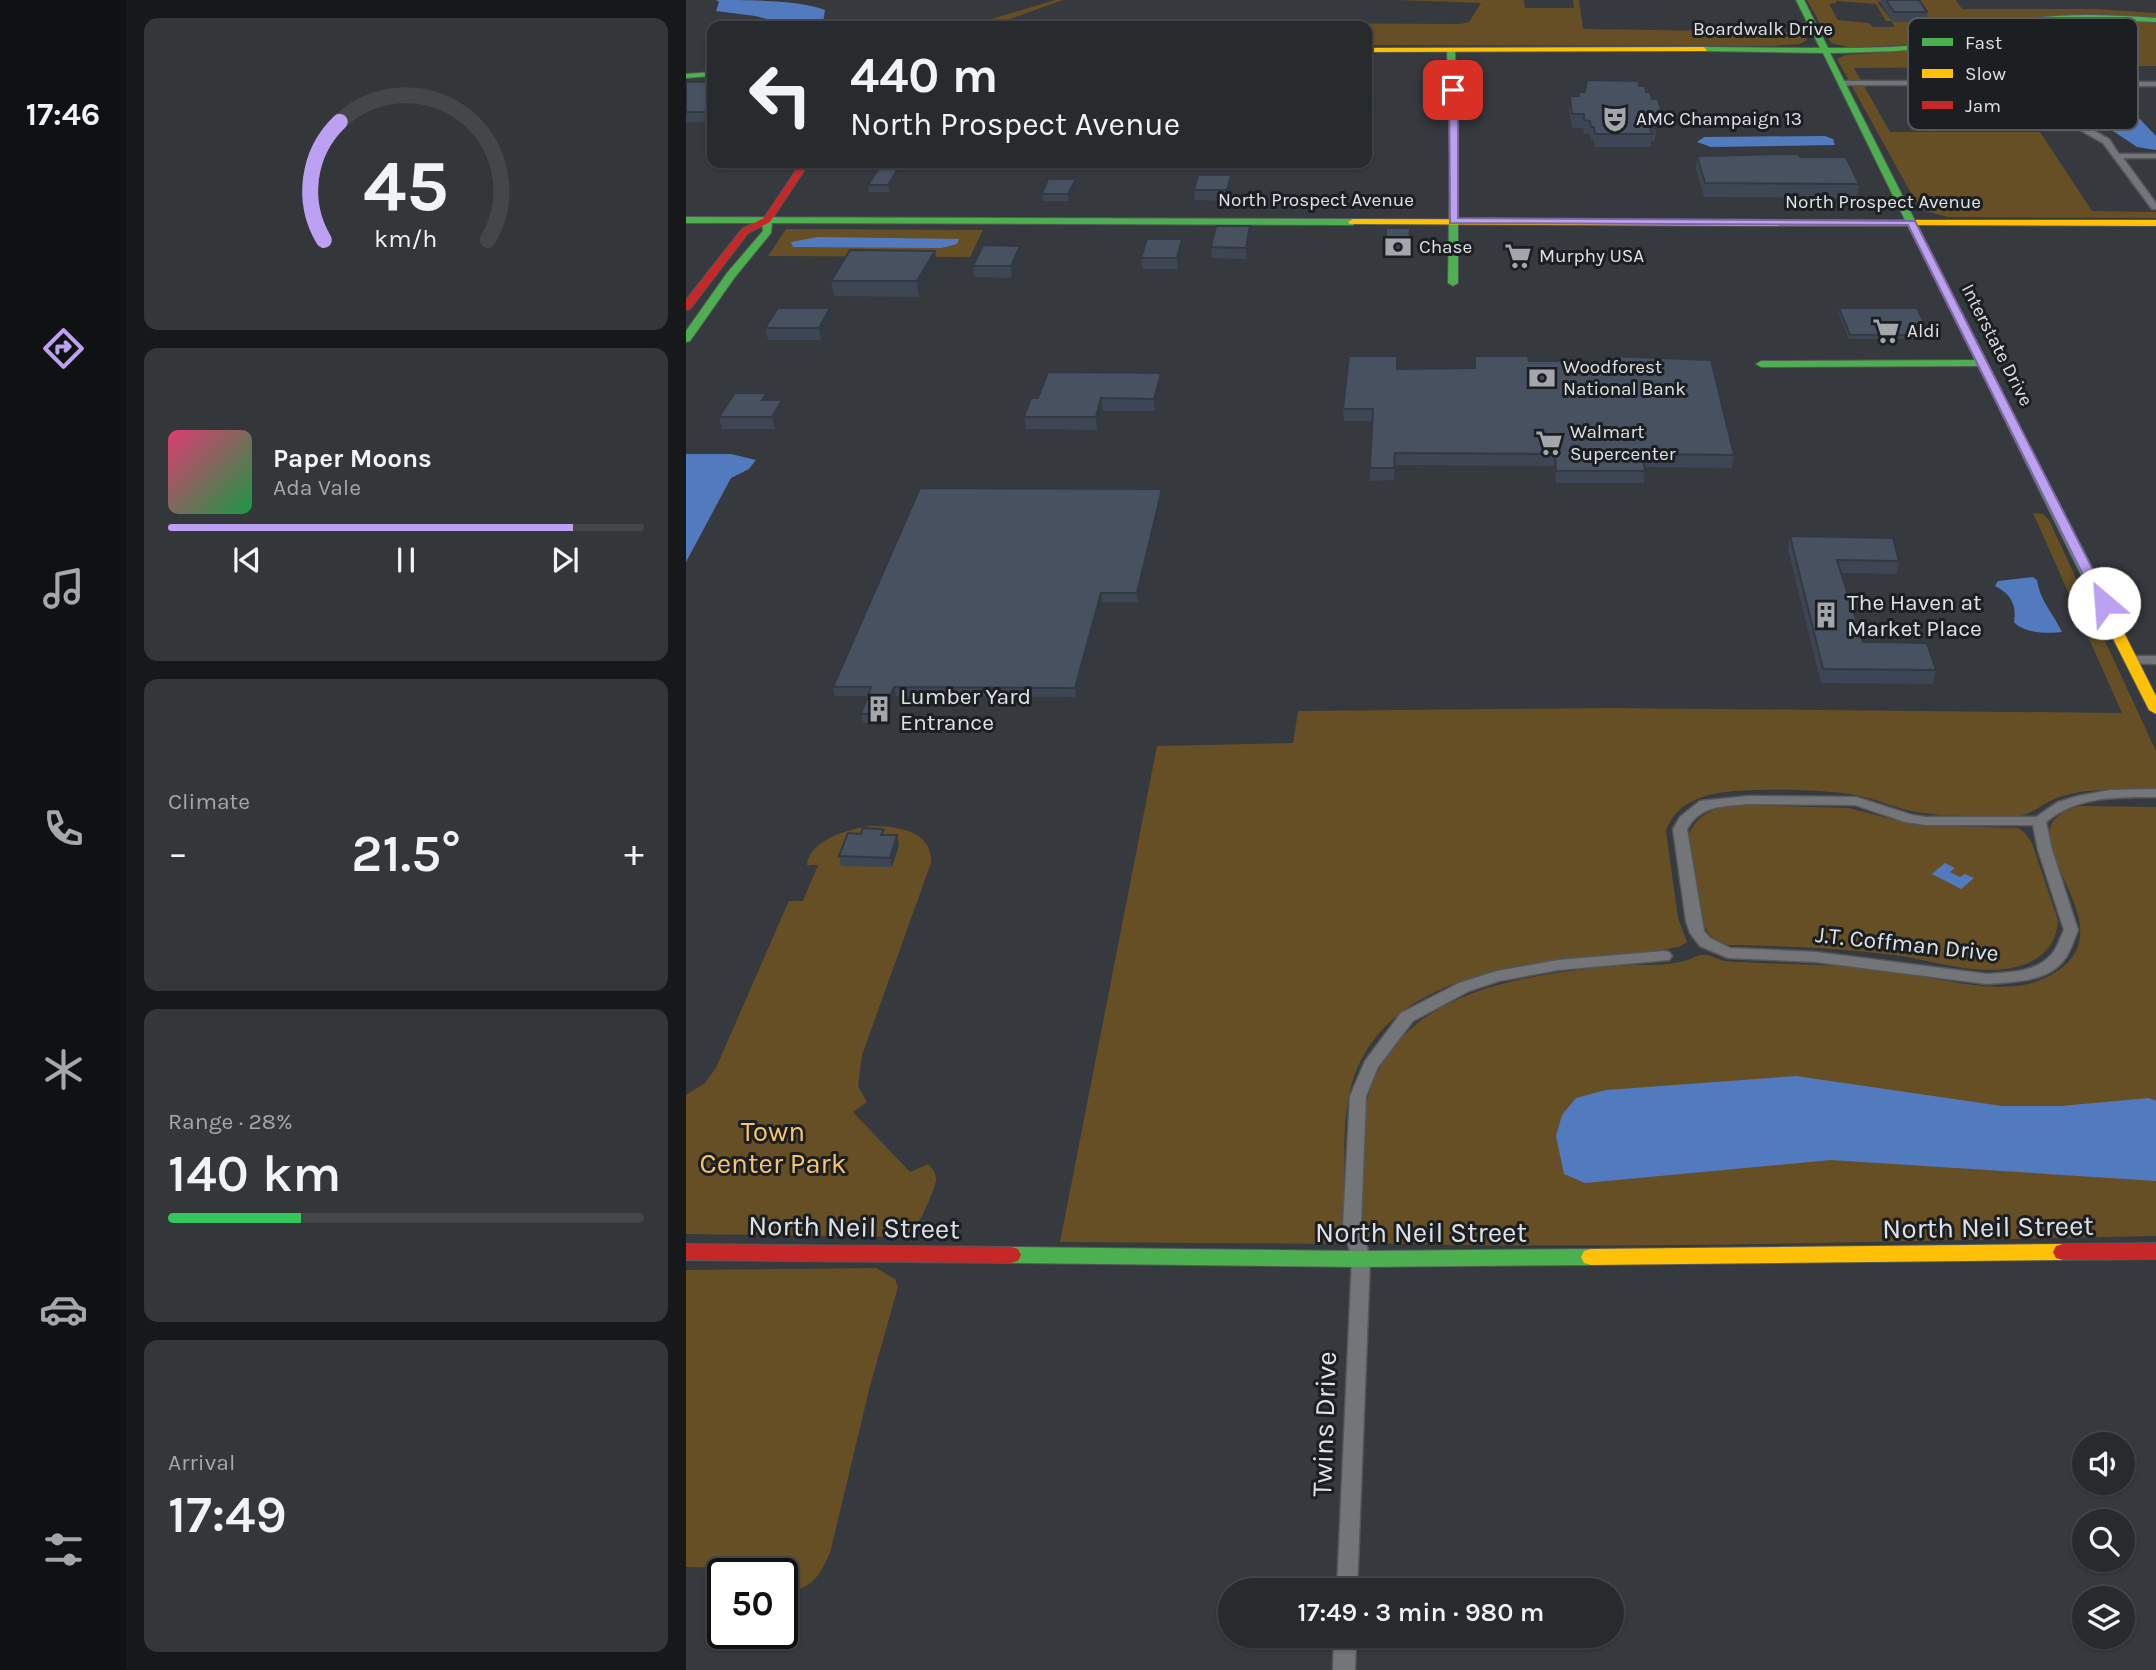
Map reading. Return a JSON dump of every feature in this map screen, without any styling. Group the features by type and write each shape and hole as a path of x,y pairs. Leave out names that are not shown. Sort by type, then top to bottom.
{"main road":[{"name":"Interstate Drive","path":"1800,0 2156,710"},
{"name":"Boardwalk Drive","path":"2070,18 2117,18"},
{"name":"Boardwalk Drive","path":"2138,19 2156,20"},
{"name":"Boardwalk Drive","path":"1372,50 1908,48"},
{"path":"1451,50 1452,283"},
{"path":"686,76 707,74"},
{"path":"686,307 745,231 767,220 803,168"},
{"name":"North Prospect Avenue","path":"686,219 2156,223"},
{"path":"686,339 768,231 767,220"},
{"path":"1762,364 1983,363"},
{"name":"North Neil Street","path":"686,1252 1360,1259 2156,1251"}],"street":[{"path":"1843,85 1908,84"},
{"path":"2138,84 2156,84"},
{"path":"2086,130 2106,141 2155,207"},
{"path":"2117,156 2156,156"},
{"path":"2133,660 2156,660"},
{"path":"2039,821 2049,810 2060,805 2125,793 2156,793"},
{"path":"2099,798 2156,803"},
{"name":"J.T. Coffman Drive","path":"1843,799 1926,821 2039,821 2045,850 2071,930 2058,958 2039,971 2015,977 1987,978 1829,958 1728,953 1705,942 1693,921 1680,829 1685,820 1705,804 1749,800 1843,799"},
{"path":"1360,1259 1352,1225 1358,1096 1371,1065 1407,1017 1464,987 1497,976 1558,965 1664,956"},
{"name":"Twins Drive","path":"1348,1578 1360,1259"},
{"path":"1344,1670 1345,1648"}],"green space":[{"path":"1063,0 1010,19 1025,21 985,21"},
{"path":"1397,0 1524,0 1525,8 1574,8 1573,0 1579,0 1583,29 1803,32 1807,40 1800,44 1372,45 1372,24 1460,24 1469,22 1481,3"},
{"path":"1807,0 1956,0 1962,9 2096,9 2156,13 2156,18 1923,18 1912,2 1877,2 1893,22 1908,22 1908,45 1852,48 1831,43","holes":["1836,1 1876,4 1886,21 1891,21 1895,27 1873,27 1869,23 1838,20 1829,4"]},
{"path":"2138,21 2156,22 2156,66 2138,66"},
{"path":"1908,50 1908,68 1854,68 1890,132 2040,132 2092,211 2156,212 2156,218 1948,217 1925,211 1912,195 1837,59 1846,55"},
{"path":"786,229 983,230 970,257 768,256"},
{"path":"2033,513 2043,514 2049,520 2156,751 2156,790 2074,793 2019,816 1929,814 1860,796 1807,790 1723,792 1695,800 1672,818 1666,831 1678,918 1687,942 1679,947 1662,950 1532,964 1487,973 1444,988 1407,1008 1376,1037 1355,1074 1350,1091 1344,1147 1345,1223 1342,1239 1335,1244 1060,1242 1157,746 1293,743 1298,711 1613,708 2122,713"},
{"path":"1738,805 1849,808 1914,825 2018,828 2032,843 2058,920 2055,937 2046,951 2033,961 2001,970 1955,967 1909,957 1873,953 1728,945 1719,942 1710,935 1704,924 1689,834 1709,812"},
{"path":"2081,806 2156,807 2156,1236 1661,1245 1364,1243 1359,1187 1363,1122 1370,1090 1387,1056 1410,1029 1439,1009 1472,993 1544,975 1616,966 1683,962 1702,955 1724,961 1868,968 1984,986 2015,986 2035,982 2064,966 2078,945 2079,922 2072,898 2052,852 2049,833 2057,817"},
{"name":"Town Center Park","path":"870,826 911,832 926,843 931,863 862,1055 858,1086 867,1102 853,1112 910,1172 928,1164 931,1167 936,1179 927,1205 913,1230 897,1237 686,1234 686,1095 705,1083 716,1068 789,901 803,901 818,865 807,865 809,856 831,837"},
{"path":"876,1268 895,1279 898,1287 870,1386 830,1553 813,1581 802,1588 798,1589 798,1558 707,1558 707,1567 686,1567 686,1270"}],"water":[{"path":"716,0 772,1 825,10 823,21 774,21 716,11 719,2"},
{"path":"2138,117 2156,136 2156,150 2137,147 2112,130 2138,130"},
{"path":"1825,136 1833,139 1835,145 1711,147 1697,142 1704,137"},
{"path":"818,237 959,239 957,244 941,248 793,247 791,242"},
{"path":"686,454 731,454 756,460 749,469 731,478 686,562"},
{"path":"2033,577 2037,580 2044,601 2062,632 2036,632 2018,626 2014,622 2015,610 2012,601 1995,586 1998,581"},
{"path":"1945,863 1955,868 1950,872 1960,877 1965,874 1974,878 1961,889 1932,874"},
{"path":"1796,1076 2002,1106 2061,1106 2149,1098 2156,1101 2156,1181 1831,1160 1585,1183 1564,1174 1556,1136 1562,1115 1576,1098 1606,1090"}],"building":[{"path":"1886,0 1919,0 1927,12 1894,12"},
{"name":"AMC Champaign 13","path":"1587,80 1638,81 1639,86 1645,86 1652,99 1658,99 1662,113 1655,113 1656,128 1650,128 1652,134 1595,134 1590,121 1584,120 1584,114 1572,114 1570,96 1579,96 1578,92 1585,92"},
{"path":"686,82 707,82 707,112 686,112"},
{"path":"1372,97 1375,97 1373,116"},
{"path":"1798,154 1800,157 1846,157 1859,184 1705,183 1697,156"},
{"path":"879,168 898,168 888,185 868,185"},
{"path":"1198,175 1231,175 1227,190 1194,190"},
{"path":"1048,179 1076,179 1068,194 1042,194"},
{"path":"1216,226 1250,226 1246,248 1211,247"},
{"path":"1386,228 1410,228 1409,244 1386,244"},
{"path":"1147,239 1182,239 1177,258 1141,258"},
{"path":"983,245 1020,246 1011,266 973,266"},
{"path":"850,250 935,251 917,281 831,281"},
{"path":"778,308 830,308 819,328 765,328"},
{"name":"Aldi","path":"1839,308 1917,308 1930,335 1850,335"},
{"name":"Walmart Supercenter","path":"1349,356 1397,356 1397,369 1475,368 1475,356 1528,356 1529,361 1606,361 1606,356 1711,360 1734,455 1642,454 1645,471 1556,471 1555,454 1395,453 1394,468 1370,468 1373,409 1343,409"},
{"path":"1048,372 1161,373 1154,399 1101,398 1096,417 1024,417 1031,398 1038,398"},
{"path":"735,393 767,393 762,400 782,400 772,417 719,417"},
{"path":"920,488 1162,489 1137,593 1101,593 1075,688 894,687 883,714 861,714 871,687 833,687"},
{"name":"The Haven at Market Place","path":"1790,536 1893,538 1899,561 1837,560 1863,642 1927,643 1936,670 1823,669"},
{"path":"863,828 884,830 881,835 897,835 890,858 839,856 848,833 861,834"}],"traffic: fast":[{"path":"1800,0 2097,593"},
{"path":"2066,18 2120,18"},
{"path":"2138,19 2156,20"},
{"path":"1704,49 1908,47"},
{"path":"1451,50 1454,153 1453,283"},
{"path":"686,76 707,74"},
{"path":"686,220 1353,222"},
{"path":"686,339 731,275 768,231 767,220"},
{"path":"1778,223 1911,223"},
{"path":"1761,364 1983,363"},
{"path":"1011,1255 1361,1259 1591,1257"}],"traffic: slow":[{"path":"1372,50 1704,49"},
{"path":"1353,222 1778,223"},
{"path":"1911,223 2156,223"},
{"path":"2097,593 2156,710"},
{"path":"1591,1257 2063,1252"}],"traffic: jam":[{"path":"686,307 745,231 767,220 802,168"},
{"path":"2063,1252 2156,1251"},
{"path":"686,1252 1011,1255"}],"place":[{"name":"AMC Champaign 13","path":"1615,119"},
{"name":"Chase","path":"1398,247"},
{"name":"Murphy USA","path":"1518,256"},
{"name":"Aldi","path":"1886,331"},
{"name":"Woodforest National Bank","path":"1542,378"},
{"name":"Walmart Supercenter","path":"1549,443"},
{"name":"The Haven at Market Place","path":"1826,615"},
{"name":"Lumber Yard Entrance","path":"879,709"}],"route":[{"path":"1453,90 1453,221 1911,223 2104,603"}]}
